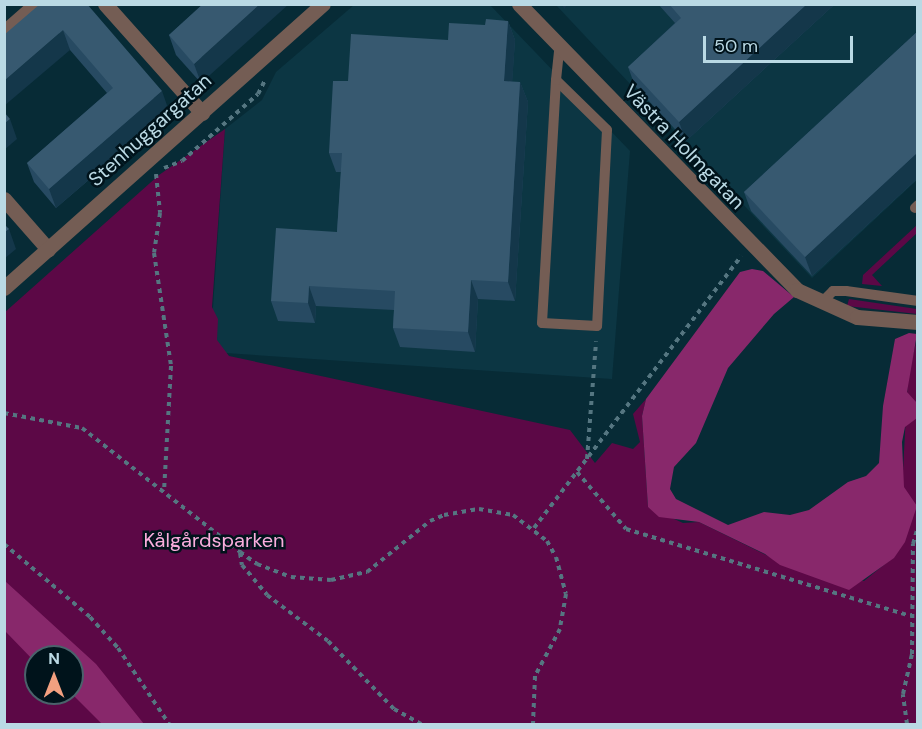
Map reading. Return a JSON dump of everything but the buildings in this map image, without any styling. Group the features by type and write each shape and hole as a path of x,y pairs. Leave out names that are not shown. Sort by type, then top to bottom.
{"street":[{"path":"4,32 36,4"},
{"path":"105,4 201,113"},
{"name":"Stenhuggargatan","path":"4,288 323,4"},
{"name":"Västra Holmgatan","path":"519,4 559,49 750,245 797,290 825,305 857,317 918,322"},
{"path":"4,199 48,249"}],"lane":[{"path":"556,80 607,130 597,326 542,323 556,80 559,49"},
{"path":"825,305 833,291 918,301"}],"path":[{"path":"156,172 160,213 154,253 171,366 164,492"},
{"path":"534,528 750,245"},
{"path":"586,459 597,326"},
{"path":"4,413 62,421 82,428 240,552 274,572 332,580 367,572 430,520 462,510 496,510 513,515 534,528 556,557 566,594 560,629 536,676 534,724"},
{"path":"577,472 626,529 911,616"},
{"path":"907,724 903,694 912,654 911,616 918,527"},
{"path":"4,544 97,625 118,648 169,724"},
{"path":"240,552 242,565 267,595 328,641 394,709 421,724"}],"shaded area":[{"path":"354,5 490,5 630,151 612,379 210,352 225,129 262,100 276,72"},
{"path":"556,5 917,5 917,180 812,278"},
{"path":"752,269 763,271 794,297 774,314 728,368 696,443 674,467 670,489 676,499 728,525 764,512 790,515 809,510 848,482 866,476 879,463 883,406 895,339 909,333 917,334 907,392 917,403 917,418 905,427 902,442 904,487 917,506 905,542 894,558 849,590 780,565 765,554 699,522 659,517 648,507 642,416 646,399 740,272"},
{"path":"5,581 75,645 24,645 24,651 5,631"},
{"path":"84,653 96,664 144,724 102,724 83,705"}],"green space":[{"name":"Kålgårdsparken","path":"225,129 212,307 218,319 217,340 229,356 570,430 595,463 612,443 633,449 640,442 633,414 646,399 642,416 648,507 683,523 699,522 770,557 864,581 890,560 903,471 908,375 917,339 917,724 5,724 4,313 159,175"},
{"path":"917,225 917,233 872,275 882,286 862,284 863,275"},
{"path":"849,299 917,309 917,314 847,306"}]}
